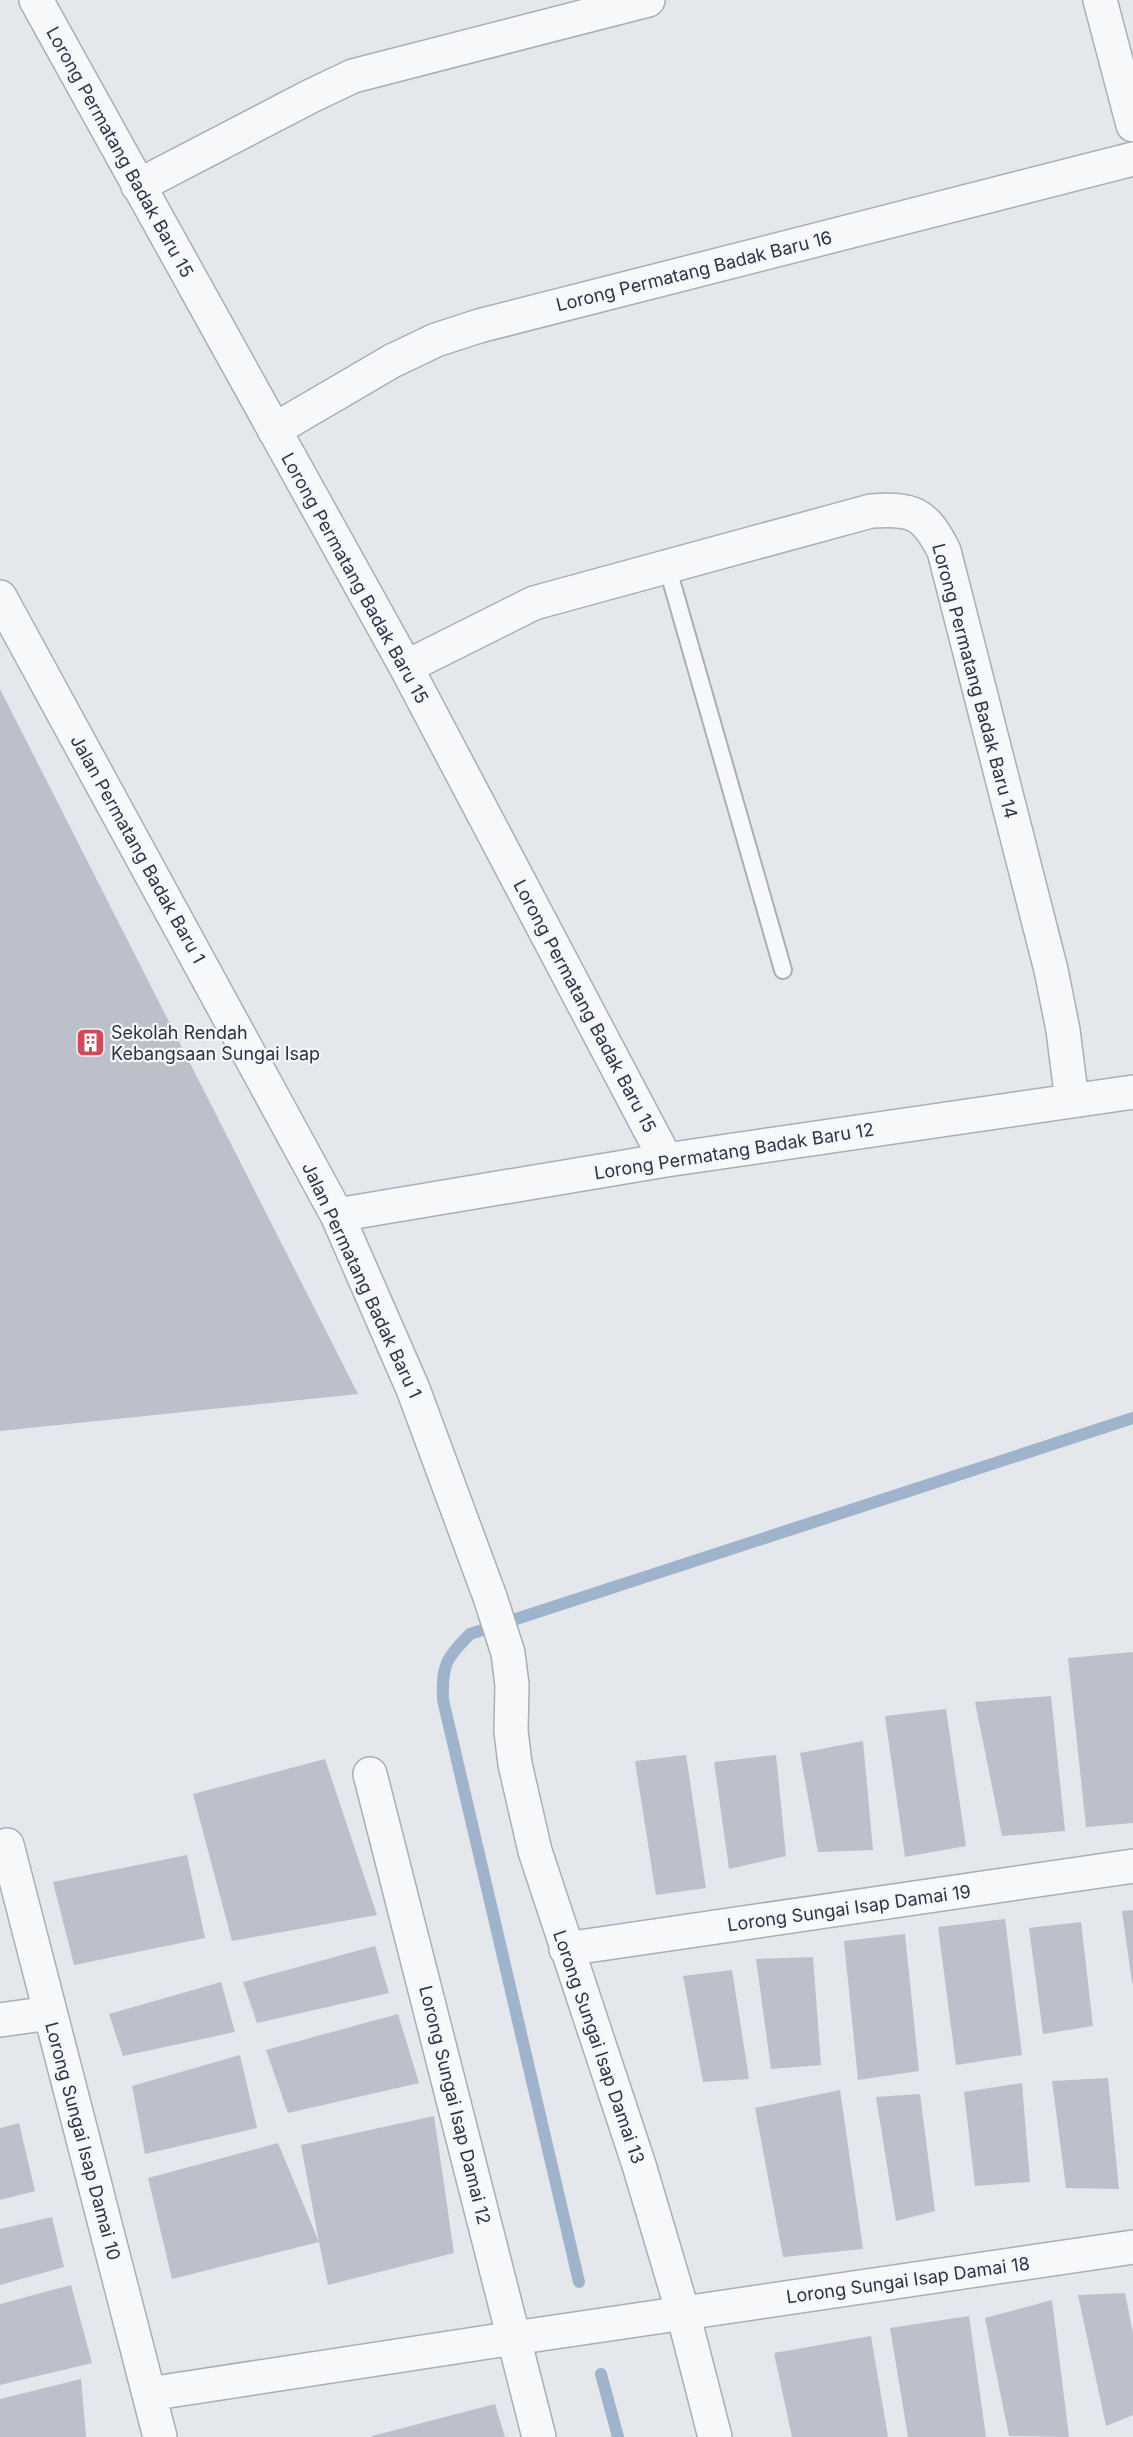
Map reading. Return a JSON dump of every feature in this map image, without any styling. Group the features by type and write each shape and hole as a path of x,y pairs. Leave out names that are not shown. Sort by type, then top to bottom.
{"street":[{"name":"Lorong Permatang Badak Baru 15","path":"36,0 406,667 666,1160"},
{"path":"138,186 353,76 648,0"},
{"path":"1100,0 1133,125"},
{"name":"Lorong Permatang Badak Baru 16","path":"274,430 392,361 436,340 479,326 1133,159"},
{"name":"Lorong Permatang Badak Baru 14","path":"406,667 534,603 871,511 895,509 916,514 934,530 947,563 1051,970 1063,1029 1072,1101"},
{"name":"Jalan Permatang Badak Baru 1","path":"0,597 336,1215 413,1389 490,1597 508,1653"},
{"name":"Lorong Permatang Badak Baru 12","path":"336,1215 666,1160 1133,1092"},
{"name":"Lorong Sungai Isap Damai 13","path":"508,1653 513,1685 511,1731 515,1764 535,1851 639,2165 683,2313 716,2437"},
{"name":"Lorong Sungai Isap Damai 12","path":"370,1773 539,2437"},
{"name":"Lorong Sungai Isap Damai 10","path":"7,1845 160,2437"},
{"name":"Lorong Sungai Isap Damai 19","path":"566,1949 1133,1866"},
{"path":"0,2020 50,2013"},
{"name":"Lorong Sungai Isap Damai 18","path":"149,2394 1133,2247"}],"lane":[{"path":"667,566 783,970"}],"building":[{"name":"Sekolah Rendah Kebangsaan Sungai Isap","path":"0,689 358,1394 0,1431"},
{"path":"1133,1652 1133,1823 1086,1827 1068,1658"},
{"path":"1051,1696 1065,1831 1002,1836 975,1702"},
{"path":"946,1709 966,1846 905,1857 885,1716"},
{"path":"863,1741 873,1850 818,1852 800,1753"},
{"path":"686,1755 706,1888 656,1895 635,1761"},
{"path":"776,1755 786,1856 729,1869 714,1762"},
{"path":"325,1759 377,1915 232,1941 193,1794"},
{"path":"187,1855 205,1938 74,1965 53,1882"},
{"path":"1133,1910 1133,1983 1132,1983 1122,1911"},
{"path":"1005,1919 1022,2055 956,2065 938,1927"},
{"path":"1081,1922 1093,2026 1043,2034 1029,1928"},
{"path":"905,1934 919,2071 858,2080 844,1941"},
{"path":"375,1946 389,1993 257,2023 243,1982"},
{"path":"813,1957 821,2065 771,2069 756,1959"},
{"path":"732,1970 749,2079 703,2082 683,1976"},
{"path":"221,1982 235,2032 123,2056 109,2014"},
{"path":"398,2014 419,2083 288,2113 266,2050"},
{"path":"240,2055 257,2128 145,2154 132,2086"},
{"path":"1108,2078 1119,2189 1066,2188 1052,2081"},
{"path":"1022,2083 1030,2182 975,2186 964,2092"},
{"path":"840,2090 863,2249 783,2257 755,2108"},
{"path":"920,2094 935,2211 896,2221 876,2097"},
{"path":"434,2116 454,2253 328,2285 301,2145"},
{"path":"19,2123 35,2191 0,2200 0,2128"},
{"path":"278,2143 319,2242 172,2279 148,2178"},
{"path":"52,2217 64,2267 0,2285 0,2229"},
{"path":"71,2285 92,2363 0,2385 0,2304"},
{"path":"1125,2293 1133,2333 1133,2415 1106,2426 1078,2295"},
{"path":"1052,2300 1069,2437 1009,2436 985,2318"},
{"path":"969,2316 986,2437 908,2437 890,2328"},
{"path":"871,2336 888,2437 792,2437 774,2353"},
{"path":"81,2379 86,2437 0,2437 0,2399"},
{"path":"495,2404 505,2437 372,2437 372,2436"}],"waterway":[{"path":"579,2282 443,1700 443,1678 450,1657 470,1634 1133,1418"},
{"path":"601,2374 618,2437"}],"place":[{"name":"Sekolah Rendah Kebangsaan Sungai Isap","path":"90,1042"}]}
